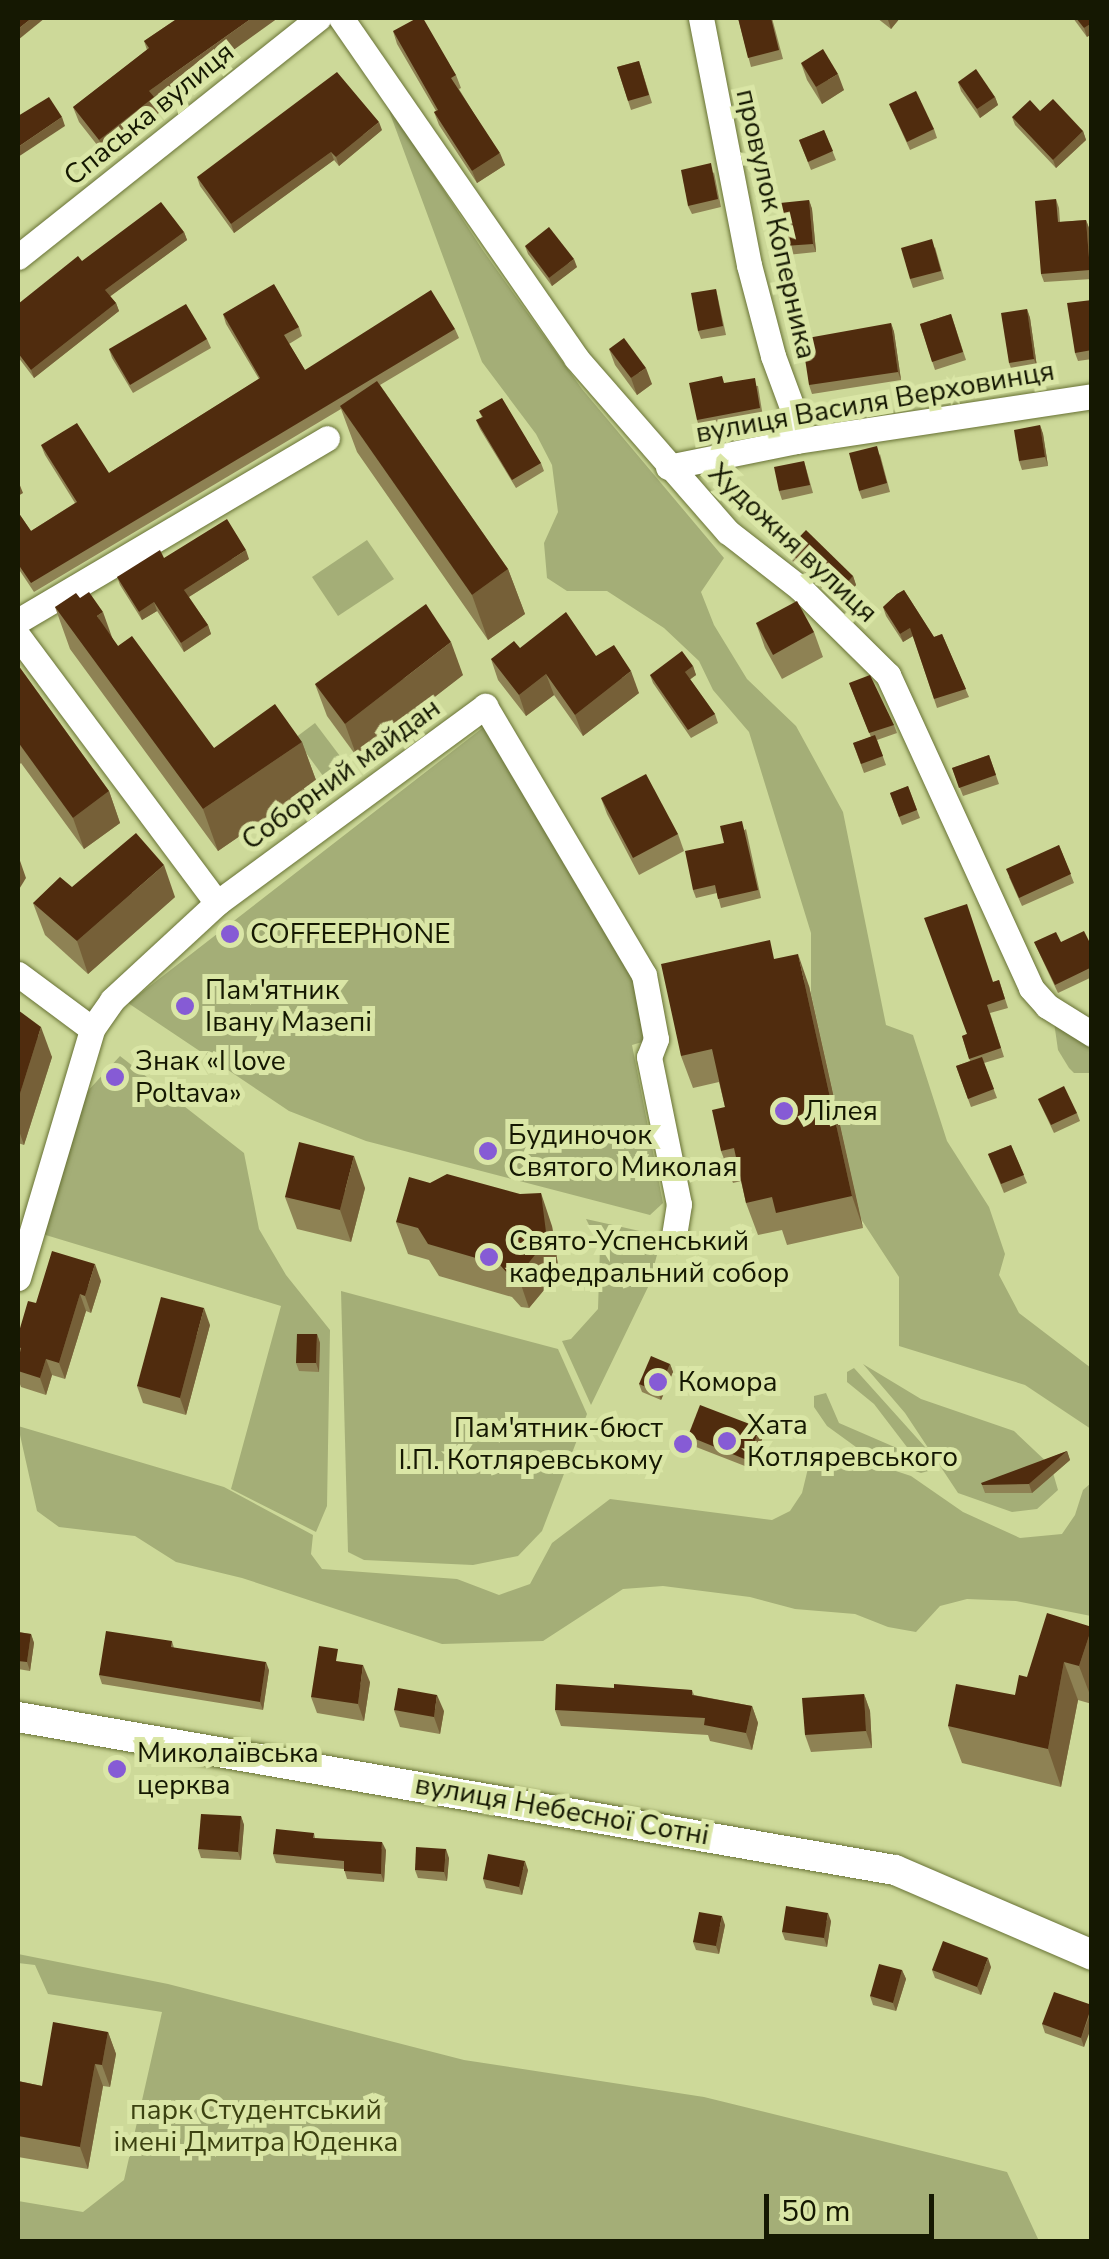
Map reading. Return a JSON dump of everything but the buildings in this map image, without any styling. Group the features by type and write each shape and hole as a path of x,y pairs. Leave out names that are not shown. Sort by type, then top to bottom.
{"main road":[{"name":"вулиця Небесної Сотні","path":"18,1717 895,1870 1092,1955"}],"street":[{"name":"Спаська вулиця","path":"18,257 318,18"},
{"name":"Художня вулиця","path":"341,18 576,358 728,532 800,588 888,675 1030,988 1047,1006 1092,1034"},
{"name":"провулок Коперника","path":"700,18 749,265 797,421 796,442"},
{"name":"вулиця Василя Верховинця","path":"668,467 796,442 1092,396"},
{"path":"18,622 327,438"},
{"path":"18,636 217,903"},
{"name":"Соборний майдан","path":"18,1278 92,1029 112,1000 217,903 485,706 644,976 656,1039 649,1056 679,1204 674,1236"},
{"path":"18,974 92,1029"}],"green space":[{"path":"385,100 482,249 582,389 724,558 701,592 714,625 747,679 796,726 843,812 886,1025 913,1035 947,1141 989,1207 1005,1254 999,1275 1019,1313 1091,1368 1091,1429 1025,1385 899,1346 899,1277 861,1219 811,994 811,933 749,732 713,690 699,661 664,628 607,591 567,591 547,578 544,543 558,512 552,465 536,434 482,362"},
{"path":"367,540 394,579 338,616 312,577"},
{"path":"315,723 349,768 329,784 295,738"},
{"path":"485,726 638,977 649,1040 632,1045 663,1203 650,1215 366,1141 289,1111 128,1003"},
{"path":"1054,1022 1091,1026 1091,1073 1074,1073 1069,1068 1058,1050"},
{"path":"120,1056 244,1153 259,1229 286,1275 330,1330 327,1506 316,1532 231,1489 281,1306 39,1233 85,1094"},
{"path":"586,1219 662,1236 649,1285 591,1405 562,1341 571,1339 598,1309 600,1247"},
{"path":"341,1291 558,1349 587,1414 542,1531 518,1556 473,1565 364,1560 348,1552"},
{"path":"863,1364 921,1399 1014,1431 1051,1466 1058,1490 1037,1509 1012,1512 958,1493 905,1413"},
{"path":"854,1368 925,1447 932,1470 921,1473 867,1455 827,1426 814,1407 814,1396 826,1393 839,1423 913,1455 874,1404 847,1382 847,1372"},
{"path":"18,1426 224,1487 313,1535 311,1554 322,1569 457,1579 499,1595 530,1584 552,1543 610,1499 772,1520 790,1511 802,1493 811,1456 835,1451 911,1476 963,1512 1020,1538 1062,1534 1075,1515 1083,1490 1091,1483 1091,1616 1016,1601 967,1599 940,1606 916,1632 888,1627 855,1614 795,1609 750,1597 663,1586 623,1589 543,1641 442,1644 242,1578 176,1562 135,1536 59,1527 37,1511"},
{"name":"парк Студентський імені Дмитра Юденка","path":"18,1954 168,1984 464,2060 704,2097 1007,2172 1039,2241 18,2241 18,2201 83,2212 124,2180 162,2012 48,1994 35,1965 18,1963"}],"place":[{"name":"COFFEEPHONE","path":"230,934"},
{"name":"Пам'ятник Івану Мазепі","path":"185,1006"},
{"name":"Знак «I love Poltava»","path":"115,1077"},
{"name":"Лілея","path":"784,1111"},
{"name":"Будиночок Святого Миколая","path":"488,1151"},
{"name":"Свято-Успенський кафедральний собор","path":"489,1257"},
{"name":"Комора","path":"658,1382"},
{"name":"Хата Котляревського","path":"727,1441"},
{"name":"Пам'ятник-бюст І.П. Котляревському","path":"683,1444"},
{"name":"Миколаївська церква","path":"117,1769"}]}
